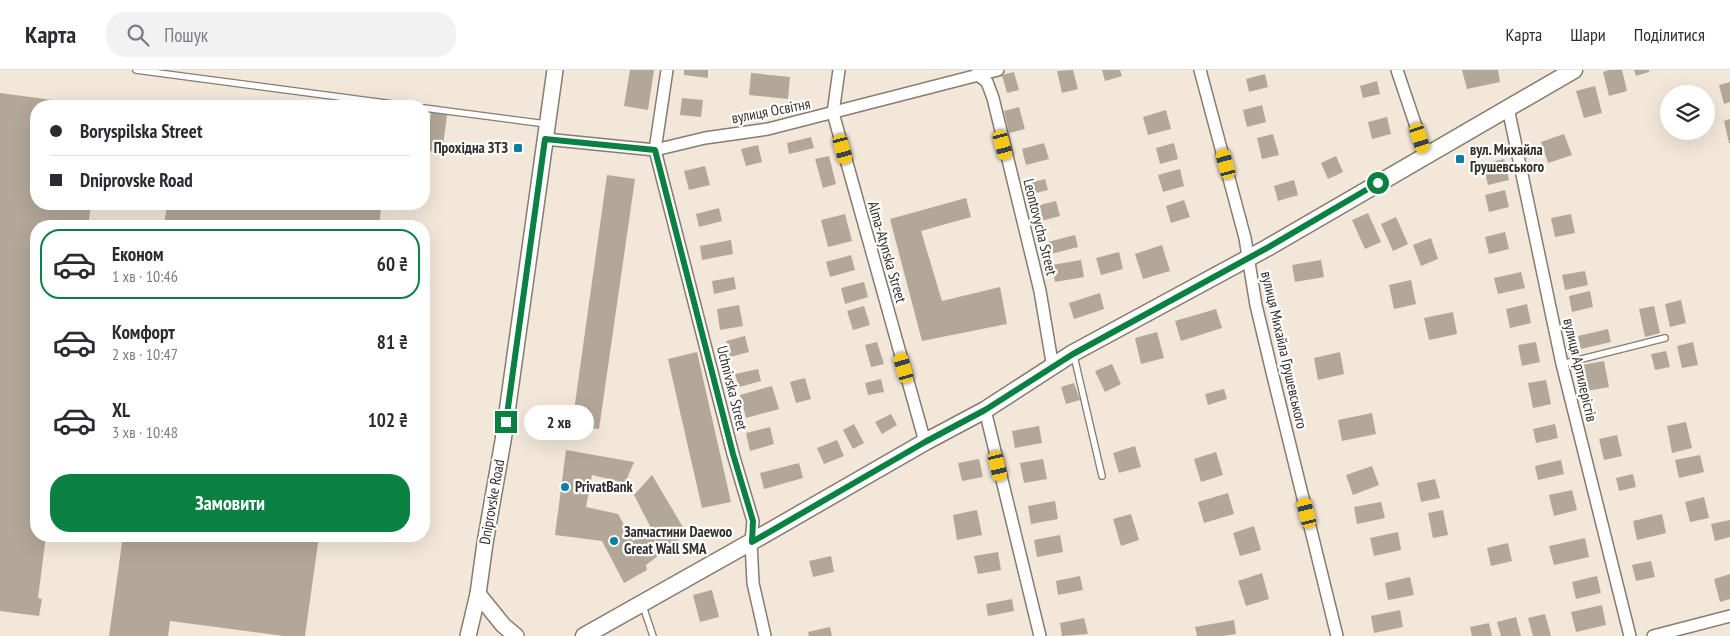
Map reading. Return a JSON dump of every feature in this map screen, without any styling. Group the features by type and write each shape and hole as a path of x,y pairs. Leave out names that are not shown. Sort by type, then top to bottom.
{"main road":[{"path":"584,636 925,442 985,410 1073,354 1248,258 1570,71"}],"street":[{"name":"Dniprovske Road","path":"468,636 478,594 503,441 555,70"},
{"path":"655,150 667,70"},
{"name":"Alma-Atynska Street","path":"839,70 833,113 925,442"},
{"name":"вулиця Освітня","path":"546,132 655,150 705,138 768,129 833,113 978,72 998,70"},
{"name":"вулиця Михайла Грушевського","path":"1200,70 1246,238 1256,305 1337,636"},
{"path":"1397,70 1426,156"},
{"name":"Leontovycha Street","path":"978,72 987,82 993,98 1040,291 1053,368"},
{"name":"вулиця Артилерістів","path":"1508,108 1562,364 1630,636"},
{"name":"Uchnivska Street","path":"655,150 733,454 753,521 753,583 765,636"},
{"path":"985,410 1040,636"},
{"path":"478,594 503,625 516,636"},
{"path":"1653,636 1730,616"}],"lane":[{"path":"136,70 363,100"},
{"path":"430,109 546,132"},
{"path":"1562,364 1665,338"},
{"path":"1073,354 1102,476"},
{"path":"642,604 653,636"}],"building":[{"path":"630,70 654,70 648,110 624,106"},
{"path":"684,70 708,70 708,78 684,75"},
{"path":"1073,70 1078,89 1062,93 1057,71"},
{"path":"1102,70 1120,70 1122,76 1105,81"},
{"path":"1462,70 1498,70 1500,82 1467,89"},
{"path":"1622,70 1627,91 1609,96 1603,72"},
{"path":"1634,70 1649,70 1649,72 1636,76"},
{"path":"1014,72 1019,90 1007,93 1002,75"},
{"path":"751,73 790,77 788,99 749,95"},
{"path":"1265,74 1268,87 1249,92 1246,79"},
{"path":"1377,81 1380,94 1363,98 1360,86"},
{"path":"1730,82 1730,102 1724,104 1719,85"},
{"path":"1595,86 1602,113 1584,118 1576,91"},
{"path":"0,93 52,100 30,100 30,210 90,210 89,220 30,220 30,542 45,542 38,598 42,599 39,616 0,611"},
{"path":"682,98 703,100 701,117 680,115"},
{"path":"1262,105 1266,122 1247,127 1243,110"},
{"path":"432,106 448,108 442,153 430,151"},
{"path":"1019,107 1025,129 1009,133 1004,111"},
{"path":"1166,110 1171,129 1148,135 1143,117"},
{"path":"1387,117 1391,134 1372,139 1368,122"},
{"path":"1730,119 1730,143 1729,143 1724,121"},
{"path":"1273,134 1279,155 1262,159 1257,138"},
{"path":"1564,134 1572,155 1548,163 1541,142"},
{"path":"811,137 814,148 789,154 787,143"},
{"path":"1044,143 1049,159 1026,165 1022,149"},
{"path":"1174,143 1178,159 1160,164 1156,148"},
{"path":"758,145 762,162 746,166 741,149"},
{"path":"829,156 836,184 823,188 815,159"},
{"path":"1336,156 1343,172 1328,179 1321,163"},
{"path":"1504,159 1509,180 1488,185 1483,164"},
{"path":"705,166 710,185 689,190 684,171"},
{"path":"1180,169 1184,186 1163,192 1158,175"},
{"path":"607,175 635,179 599,429 572,425"},
{"path":"1045,179 1048,190 1032,194 1029,183"},
{"path":"1294,180 1298,195 1278,201 1274,186"},
{"path":"1505,190 1509,207 1489,212 1485,195"},
{"path":"966,198 971,217 921,231 942,301 1000,287 1007,324 922,341 890,219"},
{"path":"1184,200 1190,217 1171,223 1166,206"},
{"path":"1056,201 1060,216 1041,221 1036,206"},
{"path":"719,208 722,221 699,227 696,214"},
{"path":"166,210 381,210 380,220 165,220"},
{"path":"1368,213 1381,242 1365,249 1352,220"},
{"path":"845,214 852,241 828,247 821,220"},
{"path":"1571,214 1575,233 1555,237 1551,218"},
{"path":"1396,217 1408,244 1393,251 1381,224"},
{"path":"1505,232 1509,249 1489,254 1485,237"},
{"path":"1075,235 1078,247 1051,254 1048,242"},
{"path":"1431,238 1438,259 1421,266 1413,245"},
{"path":"731,240 733,254 702,260 700,246"},
{"path":"1162,245 1170,271 1143,279 1135,254"},
{"path":"1119,252 1123,269 1101,275 1096,258"},
{"path":"851,255 855,270 830,277 826,262"},
{"path":"1081,260 1084,277 1055,282 1052,265"},
{"path":"1321,260 1324,277 1295,282 1292,265"},
{"path":"1585,271 1588,285 1565,290 1562,275"},
{"path":"1521,272 1525,288 1498,294 1494,278"},
{"path":"734,277 736,289 714,294 712,281"},
{"path":"1411,280 1416,304 1394,309 1389,285"},
{"path":"864,282 868,297 845,304 841,288"},
{"path":"1590,291 1593,307 1572,312 1569,296"},
{"path":"1100,293 1104,309 1074,319 1069,303"},
{"path":"1681,300 1686,323 1670,327 1665,304"},
{"path":"1527,304 1531,323 1510,328 1506,309"},
{"path":"739,305 743,326 720,330 717,309"},
{"path":"864,306 870,325 853,330 847,311"},
{"path":"1654,306 1660,333 1645,337 1639,309"},
{"path":"1216,309 1222,328 1181,341 1175,321"},
{"path":"1453,312 1457,334 1429,340 1424,318"},
{"path":"1608,329 1611,342 1581,349 1578,336"},
{"path":"1157,332 1164,358 1141,364 1135,338"},
{"path":"745,336 749,352 730,357 726,341"},
{"path":"877,342 884,364 871,367 865,345"},
{"path":"1536,342 1540,362 1522,366 1518,345"},
{"path":"1693,342 1698,365 1682,368 1677,346"},
{"path":"1666,351 1670,367 1655,370 1651,354"},
{"path":"697,352 731,502 702,508 668,359"},
{"path":"1340,352 1344,374 1318,380 1314,358"},
{"path":"1604,361 1609,387 1587,391 1582,365"},
{"path":"1112,364 1121,384 1105,392 1095,371"},
{"path":"758,369 761,381 739,387 735,374"},
{"path":"805,378 811,399 796,403 790,382"},
{"path":"881,379 884,392 868,395 865,383"},
{"path":"1546,380 1551,404 1533,408 1528,383"},
{"path":"1074,383 1080,400 1066,404 1061,387"},
{"path":"772,386 779,409 746,418 740,395"},
{"path":"1224,389 1227,399 1208,405 1205,394"},
{"path":"1372,413 1376,434 1342,441 1338,420"},
{"path":"891,414 897,425 882,434 875,422"},
{"path":"1686,422 1692,448 1672,453 1667,426"},
{"path":"854,424 864,443 853,449 843,430"},
{"path":"1555,424 1558,438 1536,443 1533,429"},
{"path":"1039,426 1042,443 1015,448 1012,431"},
{"path":"770,427 774,444 750,451 746,433"},
{"path":"1617,435 1622,456 1604,460 1599,439"},
{"path":"837,440 844,456 824,464 817,448"},
{"path":"1135,446 1141,467 1119,473 1113,453"},
{"path":"566,450 634,462 625,483 592,475 586,507 618,514 633,541 651,528 634,495 652,475 687,534 646,565 647,570 624,583 602,541 555,535"},
{"path":"1216,452 1223,475 1201,482 1194,459"},
{"path":"1700,455 1704,472 1679,478 1675,460"},
{"path":"979,459 983,477 962,481 958,463"},
{"path":"1043,459 1047,479 1024,483 1020,463"},
{"path":"1561,460 1564,474 1538,480 1535,466"},
{"path":"799,463 803,478 764,489 760,473"},
{"path":"1372,466 1379,485 1353,495 1346,475"},
{"path":"1633,474 1636,487 1619,491 1616,478"},
{"path":"1435,479 1440,498 1421,502 1417,483"},
{"path":"1572,490 1577,510 1554,516 1549,495"},
{"path":"1228,493 1234,514 1204,523 1198,502"},
{"path":"1704,497 1709,518 1690,522 1685,502"},
{"path":"1055,501 1058,519 1031,524 1028,506"},
{"path":"1381,502 1385,518 1357,524 1354,507"},
{"path":"977,510 982,535 957,540 953,515"},
{"path":"1443,510 1448,535 1433,538 1428,513"},
{"path":"1131,514 1139,540 1121,546 1113,519"},
{"path":"1662,514 1666,533 1637,540 1633,521"},
{"path":"1730,520 1730,537 1715,541 1711,524"},
{"path":"1254,526 1261,550 1240,556 1233,533"},
{"path":"1398,532 1401,550 1374,556 1370,538"},
{"path":"1060,535 1063,552 1037,557 1034,540"},
{"path":"1585,538 1589,557 1554,565 1549,546"},
{"path":"122,542 318,542 305,636 284,636 170,621 168,636 109,636"},
{"path":"1508,543 1512,561 1491,566 1487,548"},
{"path":"998,552 1001,570 978,574 974,556"},
{"path":"831,556 834,572 813,577 809,561"},
{"path":"1651,561 1655,577 1636,581 1632,565"},
{"path":"1262,573 1269,599 1246,606 1238,581"},
{"path":"1730,574 1730,599 1720,602 1714,579"},
{"path":"1080,576 1083,590 1058,595 1056,581"},
{"path":"1597,576 1601,593 1576,599 1572,582"},
{"path":"1410,577 1414,595 1388,600 1385,583"},
{"path":"712,590 719,617 700,622 693,595"},
{"path":"1012,599 1014,611 988,616 986,604"},
{"path":"1602,605 1606,625 1576,632 1571,612"},
{"path":"1400,610 1403,627 1374,633 1371,616"},
{"path":"1545,614 1551,636 1533,636 1528,618"},
{"path":"1516,617 1521,636 1501,636 1497,622"},
{"path":"1084,618 1088,634 1062,636 1060,623"},
{"path":"1234,620 1236,634 1197,636 1195,627"},
{"path":"1489,623 1492,636 1472,636 1470,627"},
{"path":"830,627 832,636 809,636 808,632"}],"place":[{"name":"Прохідна ЗТЗ","path":"518,148"},
{"name":"вул. Михайла Грушевського","path":"1460,159"},
{"name":"PrivatBank","path":"565,487"},
{"name":"Запчастини Daewoo Great Wall SMA","path":"614,541"}],"route":[{"path":"506,422 545,139 655,150 733,454 753,521 752,542 925,442 985,410 1073,354 1267,248 1378,183"}]}
